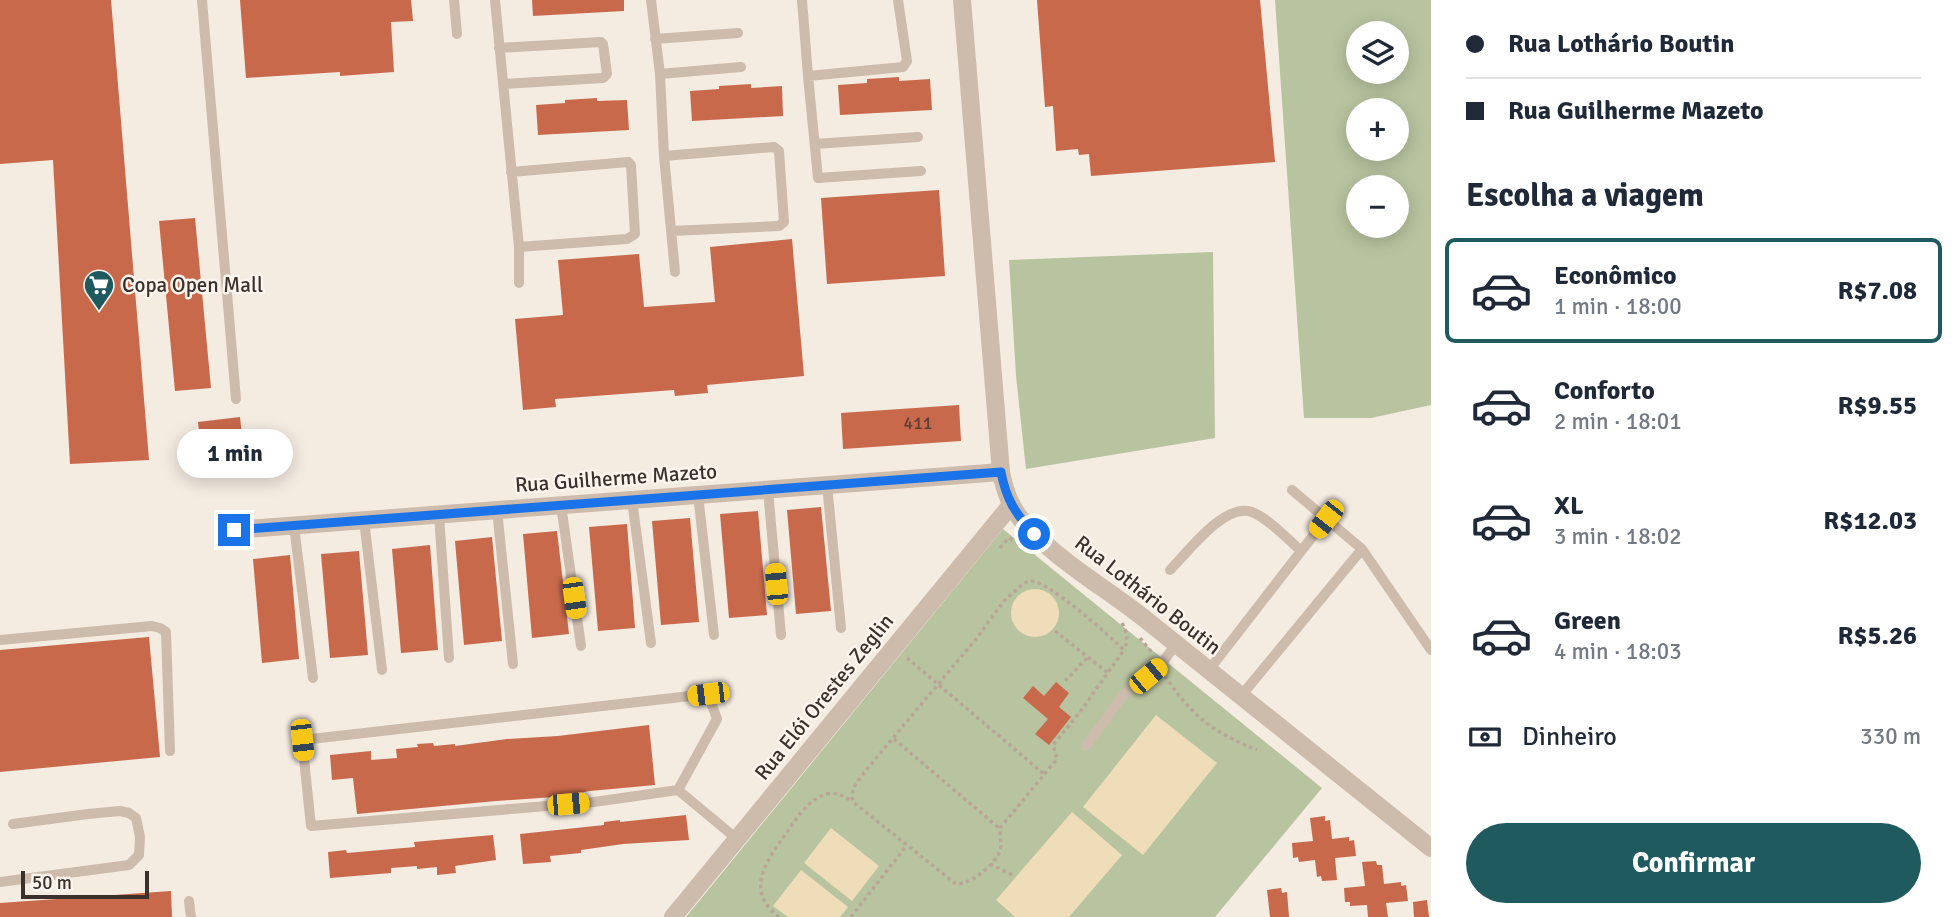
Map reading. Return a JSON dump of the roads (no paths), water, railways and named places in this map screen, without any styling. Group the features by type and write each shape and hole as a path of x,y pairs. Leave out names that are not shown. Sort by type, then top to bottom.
{"street":[{"name":"Rua Lothário Boutin","path":"962,0 1001,472 1010,505 1034,534 1054,551 1176,644 1431,848"},
{"name":"Rua Guilherme Mazeto","path":"234,530 1001,472"},
{"name":"Rua Elói Orestes Zeglin","path":"673,917 1010,505"}],"lane":[{"path":"202,0 236,399"},
{"path":"454,0 457,34"},
{"path":"495,0 519,247 519,283"},
{"path":"651,0 660,74 664,156 675,272"},
{"path":"802,0 818,178 921,171"},
{"path":"808,76 903,67 907,61 898,0"},
{"path":"655,39 738,33"},
{"path":"499,48 600,42 603,44 607,74 603,78 593,79 503,84"},
{"path":"660,74 741,66"},
{"path":"816,144 918,137"},
{"path":"664,156 774,147 779,151 784,222 779,226 671,231"},
{"path":"512,172 628,162 631,166 635,234 632,237 519,247"},
{"path":"827,485 841,628"},
{"path":"768,490 781,635"},
{"path":"1292,490 1362,549 1431,650"},
{"path":"698,495 714,635"},
{"path":"632,500 651,643"},
{"path":"561,505 581,646"},
{"path":"497,510 513,664"},
{"path":"1170,570 1227,514 1248,511 1262,517 1301,551"},
{"path":"439,515 449,658"},
{"path":"1209,670 1326,519"},
{"path":"364,520 382,670"},
{"path":"294,526 313,678"},
{"path":"1241,696 1362,549"},
{"path":"0,640 152,626 160,628 166,632 170,751"},
{"path":"1086,746 1129,689 1160,666 1176,644"},
{"path":"678,790 717,719 708,694 302,740 311,826 594,802 678,790 737,839"},
{"path":"0,882 129,865 139,855 140,836 136,818 130,813 120,811 88,814 13,824"},
{"path":"189,901 191,917"}],"place":[{"name":"Copa Open Mall","path":"99,312"}]}
